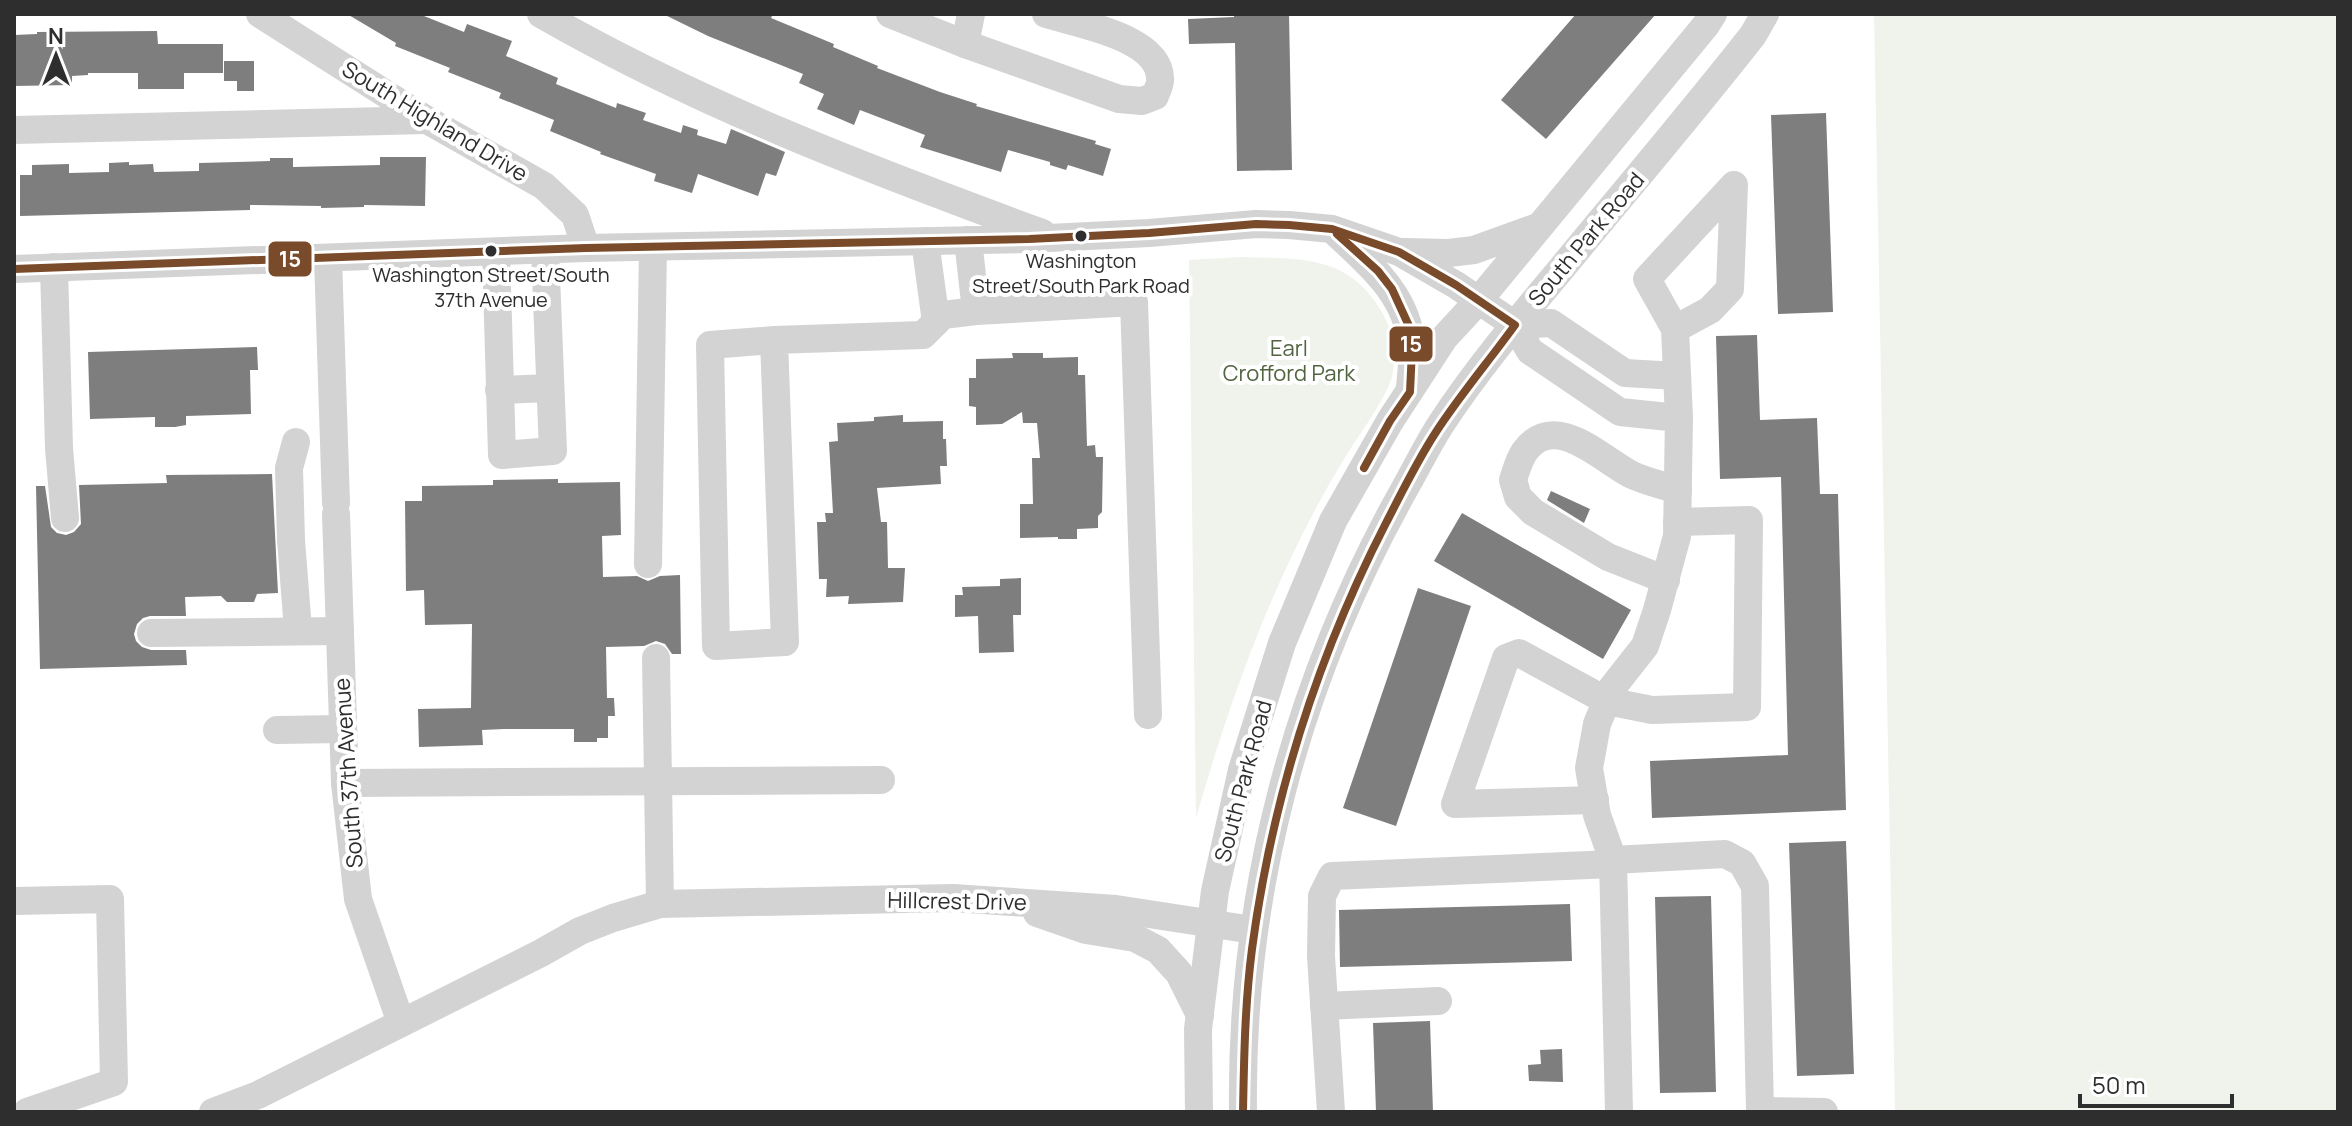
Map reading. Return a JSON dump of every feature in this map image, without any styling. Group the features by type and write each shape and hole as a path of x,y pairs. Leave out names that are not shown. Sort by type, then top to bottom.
{"street":[{"name":"South Highland Drive","path":"260,14 427,120 544,186 575,215 586,248"},
{"path":"541,14 636,65 738,112 913,186 1054,237"},
{"path":"890,14 1119,99 1142,101 1155,96 1161,81 1157,63 1143,48 1125,38 1046,14"},
{"path":"965,44 971,14"},
{"name":"South Park Road","path":"1199,1112 1200,1016 1215,891 1242,770 1282,643 1333,521 1390,421 1444,338 1479,300 1713,14"},
{"name":"South Park Road","path":"1243,1112 1242,1053 1253,930 1283,783 1322,660 1374,544 1433,438 1515,325 1700,102 1753,35 1765,14"},
{"path":"14,130 427,120"},
{"path":"1619,1112 1613,862 1597,815 1589,768 1597,724 1612,688 1645,646 1677,536 1679,418 1675,329 1647,279 1734,185 1730,289 1710,310 1675,329"},
{"path":"14,269 586,248 1054,237 1256,224 1332,229 1399,252 1479,300 1515,325 1530,351 1620,412 1679,418"},
{"path":"1399,252 1474,250 1539,226"},
{"path":"1332,229 1378,271 1392,289 1409,326 1412,350 1410,392"},
{"path":"968,240 976,311"},
{"path":"925,241 936,322"},
{"path":"648,564 653,247"},
{"path":"496,252 502,455 553,451 545,250"},
{"name":"South 37th Avenue","path":"328,258 345,783 358,899 401,1023"},
{"path":"54,267 59,448 65,518"},
{"path":"774,340 785,642 716,646 710,345 774,340 923,335 943,315 1134,302 1148,715"},
{"path":"1515,325 1551,323 1625,373 1677,376"},
{"path":"1605,403 1625,373"},
{"path":"499,390 549,388"},
{"path":"1666,580 1608,557 1533,512 1518,497 1513,480 1524,452 1535,441 1555,434 1582,443 1631,475 1678,490"},
{"path":"296,442 289,468 298,630"},
{"path":"1595,800 1455,804 1506,658 1519,653 1607,701 1652,710 1747,707 1749,520 1677,522"},
{"path":"151,633 340,631"},
{"path":"656,658 660,904"},
{"path":"277,730 343,729"},
{"path":"345,783 881,780"},
{"path":"1331,1112 1321,956 1322,896 1332,876 1725,854 1742,863 1755,886 1760,1112 1824,1112"},
{"name":"Hillcrest Drive","path":"401,1023 580,931 660,904 953,898 1116,909 1253,930"},
{"path":"14,901 110,899 114,1082 58,1107 27,1112"},
{"path":"1002,901 1086,930 1135,938 1158,950 1179,973 1200,1016"},
{"path":"1324,1006 1438,1001"},
{"path":"213,1112 258,1095 401,1023"}],"green space":[{"path":"1874,14 2338,14 2338,1112 1895,1112"},
{"name":"Earl Crofford Park","path":"1241,257 1297,259 1346,274 1361,285 1385,318 1393,343 1394,365 1382,400 1320,501 1277,589 1241,679 1196,818 1189,260"}],"building":[{"path":"347,14 419,14 464,32 467,24 512,41 506,56 558,78 556,84 616,108 617,103 646,113 643,120 681,133 683,125 698,130 697,135 726,144 731,129 785,152 776,176 766,173 758,196 698,174 692,193 654,181 656,174 600,154 550,131 554,120 499,98 501,93 448,72 450,68 395,46 396,43"},
{"path":"663,14 773,14 771,18 834,44 833,47 877,68 976,106 1096,141 1095,144 1111,149 1103,176 1068,165 1066,170 1008,150 1001,172 920,147 925,135 860,110 854,125 817,109 824,94 799,83 803,74 708,36"},
{"path":"1234,14 1289,14 1292,170 1237,171 1235,43 1189,44 1188,19 1234,17"},
{"path":"1576,14 1656,14 1546,139 1501,100"},
{"path":"157,31 158,44 223,44 223,73 184,73 184,89 138,89 138,73 88,73 72,76 72,85 14,86 14,35"},
{"path":"224,61 254,61 254,91 237,91 237,81 224,81"},
{"path":"1826,113 1833,312 1778,314 1771,115"},
{"path":"380,157 426,157 425,206 321,208 250,205 250,210 20,216 20,175 32,175 32,165 69,164 69,173 109,172 109,163 129,162 129,165 153,164 154,172 199,171 199,163 270,161 270,158 293,158 293,167 380,165"},
{"path":"1757,335 1760,420 1817,418 1820,494 1838,494 1846,810 1652,818 1650,761 1788,755 1781,477 1720,479 1716,336"},
{"path":"257,347 258,370 250,370 251,414 186,416 186,425 175,427 155,427 155,417 90,419 88,352"},
{"path":"1012,353 1043,353 1043,358 1078,357 1078,375 1085,375 1087,446 1095,445 1096,457 1103,457 1102,512 1098,516 1098,528 1077,529 1077,539 1020,538 1020,504 1033,504 1032,458 1040,458 1037,423 1023,423 1022,412 1002,424 976,425 976,407 969,406 969,378 976,378 976,359 1013,358"},
{"path":"903,415 903,422 943,421 947,466 940,466 941,484 877,488 881,522 887,522 888,568 905,568 903,602 848,604 849,596 826,597 827,579 819,579 817,522 826,522 825,513 833,513 829,442 838,441 837,423 874,421 874,417"},
{"path":"272,474 278,593 257,594 254,602 227,602 221,596 185,597 186,616 150,616 137,624 134,634 142,647 186,650 187,665 40,669 36,486 45,486 51,527 57,533 66,535 81,524 79,485 167,483 166,475"},
{"path":"558,479 558,483 620,482 621,535 602,536 603,577 637,576 648,581 660,576 680,575 681,654 672,654 665,644 656,641 644,646 606,647 607,698 614,698 615,716 608,716 608,738 597,738 597,742 574,742 574,729 504,729 482,730 483,745 419,747 418,709 471,708 472,624 425,625 424,590 406,591 405,501 422,501 422,486 493,485 493,480"},
{"path":"1551,491 1590,509 1584,523 1547,500"},
{"path":"1462,513 1631,610 1603,659 1434,561"},
{"path":"1021,578 1021,615 1013,615 1014,652 979,653 978,616 955,617 955,595 963,595 962,587 1000,586 1000,579"},
{"path":"1418,588 1471,606 1396,826 1343,808"},
{"path":"1846,841 1854,1074 1797,1076 1789,843"},
{"path":"1711,896 1716,1092 1660,1093 1655,897"},
{"path":"1570,904 1572,961 1340,967 1339,910"},
{"path":"1430,1021 1433,1112 1376,1112 1373,1023"},
{"path":"1562,1049 1563,1082 1529,1081 1528,1065 1541,1064 1540,1050"}],"transit line":[{"name":"15","path":"14,269 586,248 1029,239 1256,224 1289,225 1332,229 1399,252 1456,285 1515,325 1445,418 1416,465 1361,574 1319,677 1285,784 1261,893 1248,990 1243,1112"},
{"name":"15","path":"1337,234 1378,271 1392,289 1409,326 1412,350 1410,392 1364,468"}],"place":[{"name":"Washington Street/South Park Road","path":"1081,236"},
{"name":"Washington Street/South 37th Avenue","path":"491,251"}]}
